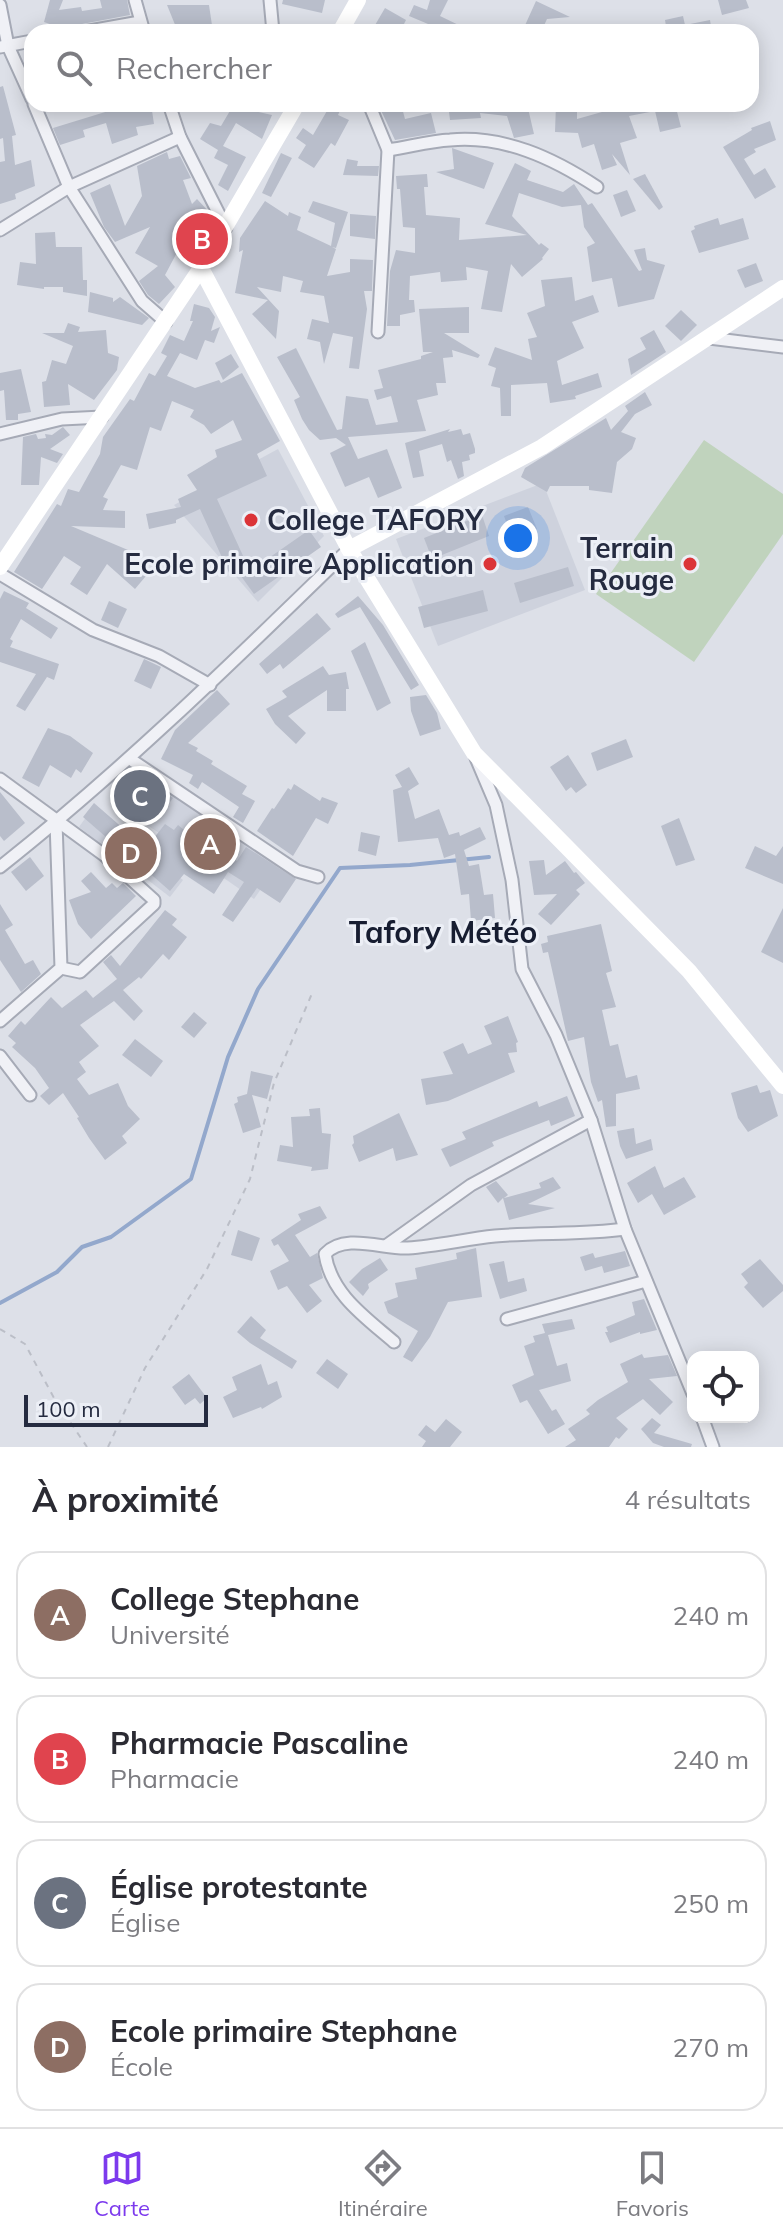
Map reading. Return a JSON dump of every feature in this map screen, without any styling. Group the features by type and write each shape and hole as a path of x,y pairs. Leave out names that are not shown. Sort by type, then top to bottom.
{"street":[{"path":"135,0 141,24"},
{"path":"270,0 272,24"},
{"path":"344,24 358,0"},
{"path":"0,5 4,46 24,84"},
{"path":"4,46 24,42"},
{"path":"38,112 69,187 142,301 166,322"},
{"path":"172,112 180,137 226,228"},
{"path":"0,567 201,268 292,112"},
{"path":"372,112 388,150 378,332"},
{"path":"0,230 69,187 180,137"},
{"path":"388,150 450,140 492,140 565,166 597,187"},
{"path":"201,268 349,549 474,753 496,805 512,880 522,969 556,1035 591,1120 625,1229 687,1380"},
{"path":"0,867 130,759 349,549 542,447 783,288"},
{"path":"709,338 783,347"},
{"path":"0,434 62,419 102,417"},
{"path":"0,574 93,630 159,656 210,685"},
{"path":"474,753 689,971 783,1086"},
{"path":"130,759 297,871 318,877"},
{"path":"0,779 104,855 154,900 140,919 80,972 61,968"},
{"path":"56,822 61,968"},
{"path":"0,1021 61,968"},
{"path":"0,1056 30,1095"},
{"path":"387,1245 471,1185 591,1120"},
{"path":"394,1342 345,1299 327,1269 325,1254 331,1248 370,1242 404,1249 494,1236 560,1232 590,1234 625,1229"},
{"path":"507,1319 646,1281"},
{"path":"704,1423 713,1447"}],"path":[{"path":"108,1447 145,1368 207,1269 250,1179 274,1083 313,991"},
{"path":"0,1329 25,1344 54,1398 87,1447"}],"shaded area":[{"name":"College TAFORY","path":"278,449 324,536 258,602 174,505"},
{"name":"Ecole primaire Application","path":"543,483 585,590 438,646 396,539"},
{"path":"166,789 277,866 254,899 143,822"},
{"path":"92,809 183,880 170,897 79,827"}],"green space":[{"name":"Terrain Rouge","path":"704,440 783,494 783,534 694,662 596,594"}],"building":[{"path":"50,0 63,0 59,10 81,7 82,11 102,8 100,0 127,0 130,15 82,24 44,22"},
{"path":"283,0 325,0 322,13 282,4"},
{"path":"430,0 448,0 440,16 456,24 428,24 409,16 414,5 427,10"},
{"path":"718,0 746,0 749,8 722,15"},
{"path":"536,1 570,17 547,19 545,24 526,24"},
{"path":"167,5 209,5 212,24 175,24"},
{"path":"385,8 406,20 404,24 376,24"},
{"path":"683,16 685,24 666,24 665,20"},
{"path":"710,20 711,24 690,24"},
{"path":"3,86 16,135 12,136 15,165 31,160 35,186 15,194 16,199 0,204 0,162 5,161 3,138 0,139 0,87"},
{"path":"105,112 152,112 154,124 136,127 138,135 112,144 106,123 83,130 85,137 60,145 53,128"},
{"path":"229,112 272,115 262,139 236,123 223,146 246,157 228,191 218,185 228,165 214,158 218,150 200,139 210,123 221,126"},
{"path":"326,112 339,112 338,115 349,120 335,146 331,143 314,168 298,158 306,145 296,138 303,128 313,135"},
{"path":"382,112 403,112 405,119 431,113 436,133 395,140"},
{"path":"449,112 529,112 534,134 514,138 507,116 480,113 481,118 450,120"},
{"path":"556,112 577,112 577,119 602,112 650,112 629,116 637,138 620,143 630,175 612,154 617,165 602,170 594,144 582,148 578,133 555,132"},
{"path":"655,112 677,112 681,127 660,132"},
{"path":"770,121 776,140 754,149 756,152 744,159 754,175 765,168 776,187 755,199 723,147 751,128"},
{"path":"452,148 494,163 484,189 436,172 454,169"},
{"path":"167,152 169,159 180,156 191,178 183,180 192,204 197,199 209,212 189,230 165,275 175,287 159,304 139,281 158,266 135,253 150,227 115,242 104,227 90,193 110,184 125,226 142,196 137,166"},
{"path":"281,153 292,158 271,197 262,193"},
{"path":"347,159 358,161 357,166 379,166 378,176 343,175"},
{"path":"515,163 531,171 527,180 563,192 574,184 588,205 592,203 639,271 642,270 634,250 645,248 647,260 665,265 654,299 618,307 612,278 592,282 587,247 595,243 584,227 581,205 562,207 519,193 512,216 539,245 541,243 549,249 543,259 522,277 511,264 502,312 481,309 488,271 466,267 467,280 441,282 440,272 410,276 409,300 414,300 415,312 400,315 400,326 387,326 390,271 396,250 415,253 415,228 403,227 396,176 427,174 428,187 424,187 426,215 460,218 459,240 527,235 485,224"},
{"path":"645,174 663,207 659,210 633,179"},
{"path":"627,190 636,211 621,217 613,195"},
{"path":"265,201 288,216 289,212 301,217 297,230 331,246 335,223 308,212 313,201 348,212 336,248 332,247 336,249 327,276 350,272 350,259 373,260 372,291 364,291 367,309 359,369 349,368 353,337 333,333 324,364 320,342 307,339 312,319 329,323 324,296 300,292 303,281 283,276 281,292 257,287 279,311 276,339 252,314 268,300 235,293 243,250 239,252 240,238"},
{"path":"350,214 376,216 375,239 350,236"},
{"path":"718,218 720,225 743,218 749,239 699,253 691,231 695,229 694,226"},
{"path":"55,232 56,247 82,247 87,296 63,292 63,287 44,289 17,285 20,262 36,264 35,233"},
{"path":"756,263 763,281 745,288 737,270"},
{"path":"572,277 575,301 593,295 599,312 572,322 584,348 557,361 562,385 598,373 602,387 575,396 576,399 550,403 547,383 511,385 511,416 501,416 500,388 491,386 496,368 488,365 495,347 532,360 528,339 537,337 527,313 545,306 541,280"},
{"path":"90,292 113,298 113,302 120,297 149,318 142,325 88,312"},
{"path":"194,304 209,308 215,317 211,331 220,327 214,343 205,340 197,360 180,353 167,376 195,388 219,380 221,383 242,373 280,441 257,454 267,476 217,499 250,571 309,530 321,547 254,594 238,572 230,575 200,509 176,520 176,523 149,529 146,514 181,507 178,499 197,490 187,475 217,457 215,450 242,440 233,420 211,434 204,425 190,417 194,410 172,401 161,431 150,427 137,470 121,465 103,497 108,499 103,510 125,511 125,528 71,526 128,550 151,570 135,589 107,564 87,595 70,584 81,567 64,556 42,589 14,572 57,504 61,506 68,489 79,492 100,454 103,437 130,399 134,401 149,373 155,376 167,356 161,353 170,335 184,341 193,321 190,321"},
{"path":"469,307 469,333 444,333 480,355 478,358 452,350 453,357 443,358 446,383 436,383 438,395 417,400 426,431 348,437 358,459 387,449 402,488 378,498 369,477 345,487 330,453 346,445 336,438 320,440 309,430 294,400 300,397 277,357 296,348 337,430 342,429 346,396 368,399 376,425 398,422 391,396 377,400 374,390 383,388 378,370 421,359 421,356 433,352 423,352 419,309"},
{"path":"681,310 697,325 681,341 665,326"},
{"path":"68,323 80,327 78,332 106,330 108,353 119,357 117,370 94,400 68,384 70,405 44,407 42,382 46,381 52,360 66,364 73,346 42,333 64,333"},
{"path":"654,330 666,352 631,375 628,359 646,349 640,338"},
{"path":"231,354 239,367 223,380 215,363"},
{"path":"21,369 31,412 18,414 18,420 6,420 0,373"},
{"path":"645,392 652,405 635,414 621,432 636,438 632,449 617,462 612,493 589,490 589,486 550,486 547,492 521,477 525,468 606,418 611,430 628,411 625,406"},
{"path":"63,427 70,435 50,449 63,454 57,463 41,457 39,485 21,485 23,437 36,434 38,439 46,438 45,434 52,435"},
{"path":"450,429 448,432 461,429 463,435 470,433 475,449 475,453 469,455 470,460 462,462 464,476 458,479 451,460 447,462 442,444 419,451 424,476 413,478 405,443"},
{"path":"528,507 537,529 512,538 504,516"},
{"path":"482,515 489,536 432,559 424,538"},
{"path":"568,567 574,586 520,603 514,583"},
{"path":"483,590 488,611 424,628 418,607"},
{"path":"4,591 29,603 26,608 58,628 51,639 21,619 10,639 13,641 10,647 59,664 54,680 47,677 25,711 16,706 36,674 0,662 0,599"},
{"path":"358,596 383,625 419,685 411,690 360,607 338,618 335,614"},
{"path":"109,601 127,609 118,628 101,620"},
{"path":"317,613 331,629 283,669 280,664 267,674 259,664"},
{"path":"365,642 391,703 377,711 351,651"},
{"path":"144,659 161,667 151,689 134,681"},
{"path":"323,666 329,675 346,672 349,689 346,689 346,711 327,711 327,690 288,716 306,733 296,744 275,724 266,709 287,697 282,691"},
{"path":"217,690 230,704 188,743 213,761 211,764 247,786 242,794 255,801 243,823 233,817 239,807 202,782 198,789 189,783 193,775 161,759 175,730"},
{"path":"426,695 437,713 441,729 420,736 411,711 410,697"},
{"path":"48,728 70,736 93,753 81,773 76,769 71,778 50,765 39,787 22,778"},
{"path":"626,739 633,757 597,771 591,753"},
{"path":"568,755 587,785 576,793 571,787 566,791 550,767"},
{"path":"409,767 419,784 408,791 415,819 439,809 449,835 459,832 460,836 480,827 486,839 464,850 469,866 479,864 484,895 493,894 495,918 471,921 469,894 461,895 455,854 444,858 438,838 398,842 393,790 402,787 395,775"},
{"path":"134,772 173,798 159,817 137,802 134,808 124,801 127,796 121,791 125,785 122,782 127,773 132,776"},
{"path":"294,784 320,801 322,797 338,803 328,824 316,818 293,856 257,831 272,808"},
{"path":"0,792 25,823 4,841 0,836"},
{"path":"94,803 125,830 114,844 83,817"},
{"path":"679,818 695,860 676,866 661,826"},
{"path":"165,824 174,830 178,825 195,839 183,853 211,871 216,864 219,867 228,855 237,861 246,847 296,879 280,903 257,888 233,922 222,915 244,882 228,872 214,894 184,874 170,891 130,856 140,843 146,848"},
{"path":"361,832 380,836 376,856 358,851"},
{"path":"755,846 776,856 783,846 783,884 745,868"},
{"path":"30,857 44,876 26,891 11,872"},
{"path":"544,860 546,875 565,861 585,883 576,890 580,894 551,925 538,914 557,894 534,895 529,861"},
{"path":"91,872 106,888 112,883 117,888 123,883 136,896 91,939 78,924 69,900 91,892 81,881"},
{"path":"0,904 13,925 5,930 25,964 33,960 41,974 21,992 0,960"},
{"path":"783,908 783,963 761,952"},
{"path":"165,910 177,919 172,925 187,937 169,960 163,954 141,979 139,977 123,990 143,1011 134,1021 114,1001 80,1025 99,1046 79,1062 86,1072 77,1079 89,1095 118,1083 128,1106 140,1119 122,1136 127,1143 105,1160 63,1093 49,1105 40,1096 49,1088 35,1068 12,1047 16,1043 8,1036 21,1021 25,1025 51,997 62,1008 86,990 93,998 117,979 103,962 111,955 120,966"},
{"path":"601,924 612,971 606,973 616,1007 602,1010 610,1046 618,1044 626,1078 637,1075 640,1089 616,1094 616,1126 606,1127 602,1100 598,1102 591,1082 584,1037 568,1041 548,952 543,953 541,944 548,942 547,936"},
{"path":"194,1012 207,1023 194,1038 181,1027"},
{"path":"508,1016 518,1042 517,1052 508,1053 515,1072 448,1101 426,1105 421,1079 453,1074 443,1052 463,1043 468,1054 492,1044 484,1026"},
{"path":"135,1039 163,1061 151,1077 122,1055"},
{"path":"251,1071 273,1076 267,1099 252,1095 261,1127 243,1133 234,1104 238,1102 237,1097 247,1094"},
{"path":"757,1085 760,1093 770,1090 778,1116 748,1132 738,1118 731,1093"},
{"path":"567,1096 575,1116 551,1126 549,1120 492,1142 494,1146 450,1167 441,1149 466,1139 462,1132 537,1101 539,1107"},
{"path":"320,1108 322,1133 331,1134 328,1169 311,1171 312,1167 277,1161 280,1145 293,1147 291,1117 310,1116 309,1109"},
{"path":"399,1113 418,1155 396,1161 393,1148 359,1162 352,1145 353,1136"},
{"path":"634,1128 636,1144 651,1139 653,1150 626,1159 617,1131"},
{"path":"655,1166 664,1188 684,1177 696,1197 664,1215 652,1194 638,1203 627,1183"},
{"path":"553,1177 561,1188 528,1204 555,1208 509,1220 503,1198 498,1203 486,1187 496,1181 508,1195 504,1198 541,1188 539,1183"},
{"path":"320,1206 327,1218 295,1235 310,1257 317,1253 323,1278 309,1285 322,1301 307,1313 287,1286 278,1290 270,1271 289,1261 278,1244 274,1246 271,1240 301,1220 298,1214"},
{"path":"238,1230 260,1238 252,1261 231,1255"},
{"path":"476,1248 482,1297 448,1302 430,1337 412,1362 403,1357 418,1331 388,1313 384,1302 398,1297 395,1283 417,1279 415,1268 457,1259 456,1253"},
{"path":"625,1251 630,1266 604,1273 602,1266 585,1271 580,1257 593,1253 595,1258"},
{"path":"380,1258 388,1270 368,1284 369,1288 363,1296 349,1282"},
{"path":"760,1259 783,1285 783,1291 763,1308 744,1287 748,1283 741,1274"},
{"path":"504,1261 508,1282 524,1278 527,1291 500,1299 489,1264"},
{"path":"644,1299 657,1330 640,1332 610,1343 606,1327 635,1315 632,1302"},
{"path":"251,1316 266,1330 260,1338 297,1361 292,1369 237,1332"},
{"path":"572,1319 575,1329 548,1335 557,1366 567,1363 571,1381 539,1390 552,1411 556,1409 565,1424 548,1434 527,1400 520,1403 512,1385 534,1375 524,1346 535,1342 533,1336 545,1333 542,1324"},
{"path":"642,1354 644,1358 668,1355 677,1376 649,1379 673,1402 660,1415 643,1399 616,1418 628,1429 619,1439 616,1437 609,1447 565,1447 576,1440 568,1429 590,1414 586,1410 628,1382 620,1364"},
{"path":"327,1359 348,1374 338,1389 316,1373"},
{"path":"261,1364 268,1385 277,1381 282,1397 262,1409 233,1418 223,1397 237,1390 232,1377"},
{"path":"189,1374 207,1398 200,1404 195,1398 185,1405 172,1387"},
{"path":"652,1418 661,1425 654,1433 692,1444 691,1447 664,1447 653,1443 641,1429"},
{"path":"446,1419 462,1432 450,1447 422,1447 426,1441 418,1435 426,1425 435,1432"}],"waterway":[{"path":"0,1303 57,1272 82,1247 111,1237 191,1179 228,1057 258,989 340,868 489,857"}],"place":[{"name":"Pharmacie Pascaline","path":"202,239"},
{"name":"College TAFORY","path":"251,520"},
{"name":"Ecole primaire Application","path":"490,564"},
{"name":"Terrain Rouge","path":"690,564"},
{"name":"Église protestante","path":"140,796"},
{"name":"College Stephane","path":"210,844"},
{"name":"Ecole primaire Stephane","path":"131,853"}],"district":[{"name":"Tafory Météo","path":"443,933"}]}
